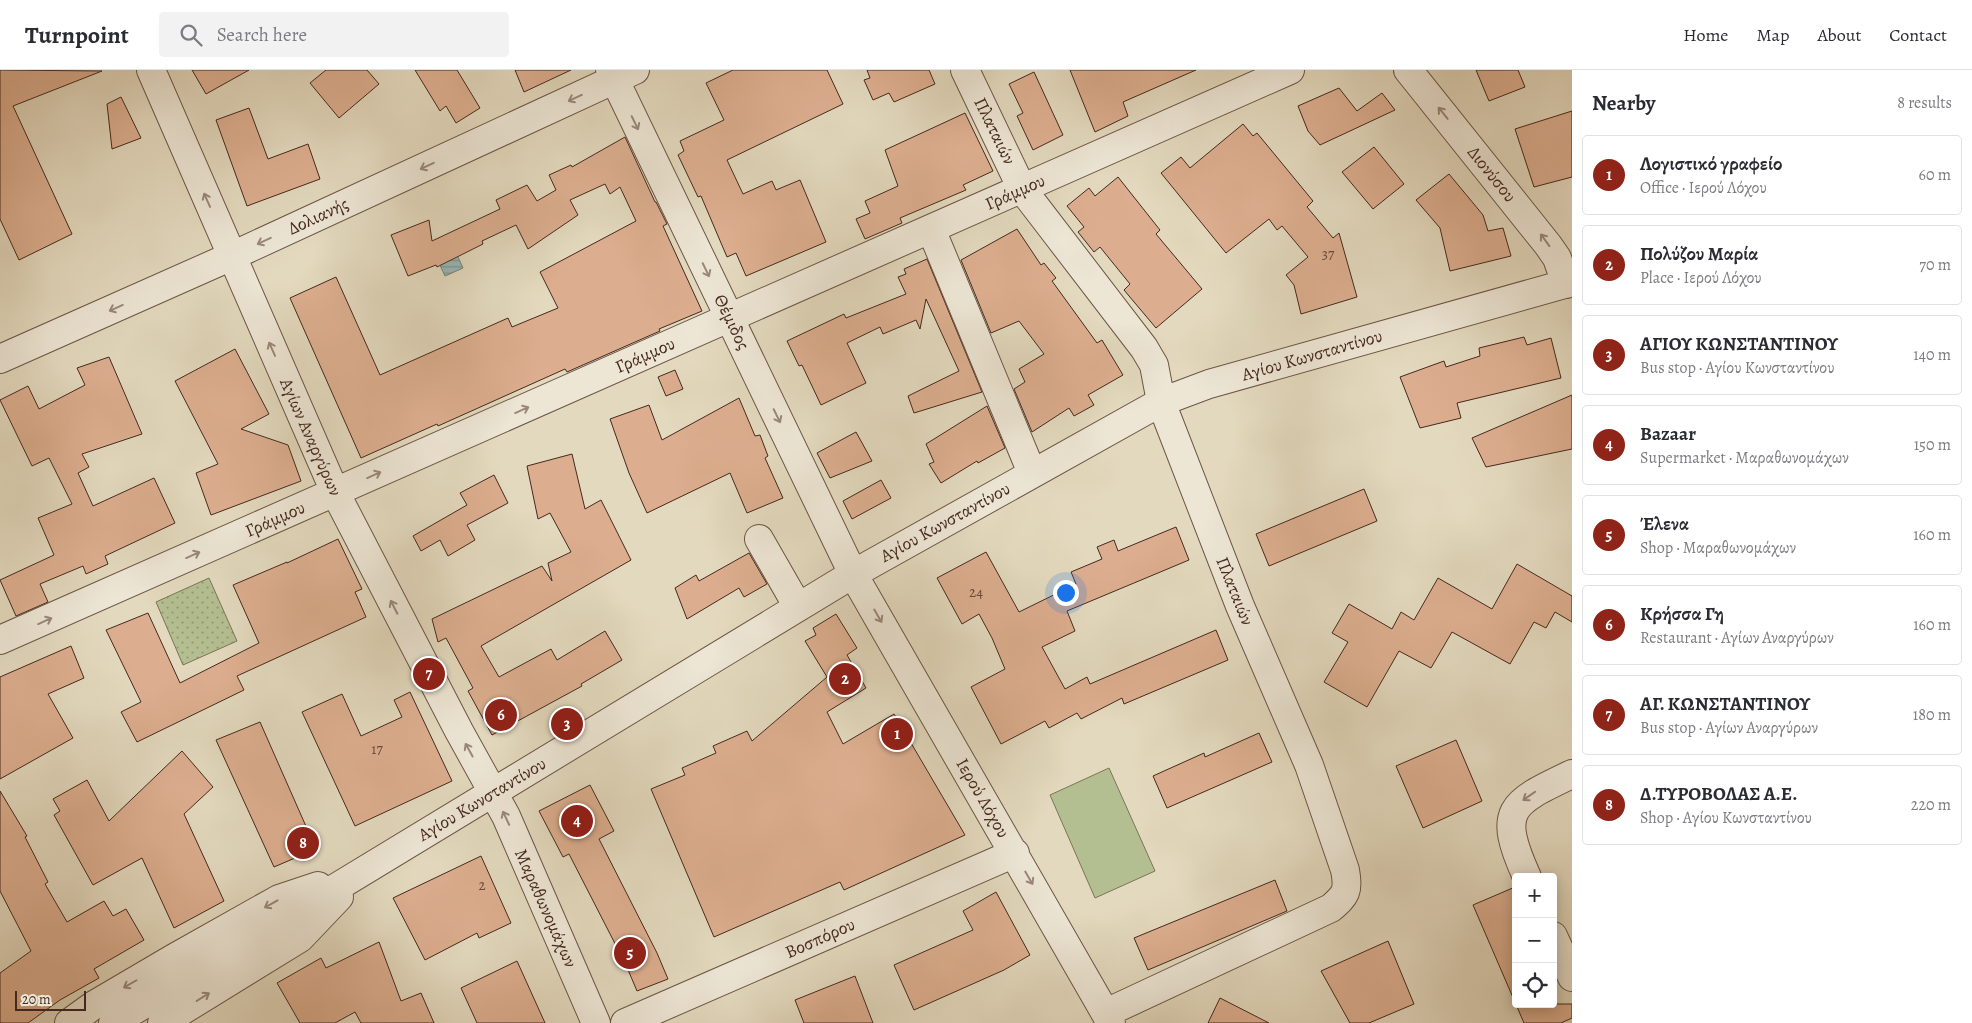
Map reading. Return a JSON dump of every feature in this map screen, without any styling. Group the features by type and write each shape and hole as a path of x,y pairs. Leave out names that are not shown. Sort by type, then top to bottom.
{"street":[{"name":"Αγίων Αναργύρων","path":"151,70 335,492 458,731 493,793"},
{"name":"Πλαταιών","path":"965,70 1022,189 1144,348 1154,365 1161,402 1240,606 1309,764 1348,882 1347,892 1330,908 1108,1018"},
{"name":"Γράμμου","path":"0,640 1290,70"},
{"name":"Διονύσου","path":"1408,70 1548,245 1569,283"},
{"name":"Δολιανής","path":"0,360 232,256 620,73"},
{"name":"Θέμιδος","path":"620,73 730,318 853,574"},
{"path":"931,229 1032,473"},
{"name":"Αγίου Κωνσταντίνου","path":"113,1023 853,574 1161,402 1209,384 1569,283"},
{"path":"758,539 798,608"},
{"name":"Ιερού Λόχου","path":"853,574 1015,853 1108,1018"},
{"path":"1525,873 1511,839 1511,823 1514,812 1520,802 1536,791 1572,774"},
{"name":"Μαραθωνομάχων","path":"493,793 510,825 596,1023"},
{"name":"Βοσπόρου","path":"625,1023 1015,853"},
{"name":"Αγίου Κωνσταντίνου","path":"69,1023 94,1005 279,899 366,870"},
{"name":"Αγίου Κωνσταντίνου","path":"162,1023 300,938 366,870"},
{"path":"1557,945 1572,977"}],"green space":[{"path":"209,578 237,641 183,665 156,602"},
{"path":"1109,768 1155,871 1095,898 1050,795"}],"water":[{"path":"452,244 463,268 445,276 434,252"}],"building":[{"path":"0,70 102,71 13,106 72,234 19,260 0,219"},
{"path":"192,70 249,70 206,94"},
{"path":"326,70 367,70 379,84 339,118 310,83"},
{"path":"415,70 457,70 480,108 456,123 446,106 440,111"},
{"path":"515,70 571,70 524,92"},
{"path":"733,70 827,70 843,104 727,160 743,194 772,181 776,190 800,180 826,242 746,276 736,253 727,257 701,196 698,197 678,155 684,151 680,141 724,120 706,83"},
{"path":"867,70 929,70 935,84 894,102 889,93 873,100 864,80 870,78"},
{"path":"1070,70 1196,70 1123,102 1128,116 1095,132"},
{"path":"1476,70 1518,70 1525,87 1489,101"},
{"path":"1034,72 1063,135 1033,150 1017,116 1023,113 1009,84"},
{"path":"1339,88 1357,111 1382,93 1395,110 1320,145 1308,131 1298,106"},
{"path":"121,97 141,138 112,149 107,104"},
{"path":"249,108 268,159 308,144 320,179 247,206 216,120"},
{"path":"1572,111 1572,177 1534,187 1515,129"},
{"path":"965,113 993,171 963,185 966,190 900,218 902,223 865,239 856,219 870,213 865,201 898,186 885,150"},
{"path":"1243,124 1253,136 1257,133 1313,201 1307,207 1333,238 1339,233 1357,297 1301,314 1294,285 1286,275 1308,257 1282,226 1277,230 1269,219 1226,253 1161,173 1181,157 1190,168"},
{"path":"625,137 667,224 663,226 702,311 567,372 565,369 361,458 290,298 336,277 380,375 508,318 512,327 558,308 540,272 636,221 620,187 610,194 605,184 570,200 578,215 528,249 516,225 482,241 483,244 437,267 436,265 408,276 391,235 429,220 432,241 500,209 496,200 527,185 537,201 556,190 549,175 571,165 572,167"},
{"path":"1374,147 1404,184 1373,209 1342,172"},
{"path":"1449,174 1483,215 1488,231 1503,228 1511,256 1450,271 1440,228 1416,200"},
{"path":"1118,177 1160,230 1156,234 1202,289 1156,328 1124,290 1130,284 1100,247 1094,252 1078,232 1084,227 1067,206 1089,188 1095,196"},
{"path":"1017,229 1041,265 1044,263 1056,278 1052,281 1097,343 1102,340 1123,375 1088,395 1094,405 1074,416 1069,408 1032,432 1014,389 1025,382 1019,369 1044,354 1019,321 991,333 961,260"},
{"path":"927,259 982,392 914,413 908,396 959,371 926,299 920,329 916,320 883,334 880,327 847,343 866,383 821,405 802,365 799,366 787,341 844,314 846,318 906,294 898,277 906,274 904,269"},
{"path":"1524,337 1527,345 1551,338 1561,378 1457,403 1461,418 1420,428 1400,377 1444,361 1446,367 1480,356 1479,348"},
{"path":"235,349 269,414 241,429 288,445 301,481 211,515 196,473 218,464 175,381"},
{"path":"109,357 142,434 82,454 89,467 78,473 93,506 154,478 175,523 105,556 108,564 86,574 83,566 40,584 48,602 16,616 0,580 54,555 38,518 72,504 49,458 32,466 0,400 28,386 39,409 85,385 77,368"},
{"path":"675,370 683,389 666,396 658,377"},
{"path":"1572,395 1572,449 1486,467 1472,438"},
{"path":"739,398 755,436 760,435 768,456 765,458 783,498 747,513 730,473 647,513 629,473 610,419 649,405 662,440"},
{"path":"987,406 1005,448 978,463 977,461 941,483 929,464 934,462 926,444"},
{"path":"856,432 872,461 830,478 817,453"},
{"path":"572,454 585,509 601,500 631,560 481,646 499,677 551,649 557,660 605,631 622,660 581,684 582,686 492,735 468,691 473,688 446,638 438,642 432,619 542,566 552,581 548,563 571,552 550,513 538,519 527,466"},
{"path":"494,475 508,503 467,525 475,540 448,556 440,540 421,551 413,536 467,505 460,493"},
{"path":"881,480 891,498 852,519 843,501"},
{"path":"1364,489 1377,521 1269,566 1256,534"},
{"path":"1176,527 1189,560 1067,611 1075,631 1042,647 1065,689 1087,677 1090,684 1216,630 1228,660 1124,704 1122,698 1081,719 1077,713 1049,728 1045,721 1001,744 971,687 1005,669 979,614 962,624 937,578 986,552 1019,612 1076,584 1071,572 1102,559 1097,547 1114,540 1118,551"},
{"path":"338,539 362,589 355,592 366,617 237,676 244,690 137,742 121,712 141,702 106,630 148,613 180,683 259,643 233,585 287,563"},
{"path":"749,553 767,584 744,597 739,588 687,619 675,588 696,575 699,581"},
{"path":"1517,564 1572,596 1572,622 1555,612 1546,628 1534,622 1510,664 1452,632 1431,668 1399,651 1367,707 1324,682 1348,642 1332,633 1349,604 1392,629 1401,612 1414,620 1438,578 1492,609"},
{"path":"836,614 857,648 847,655 866,688 827,712 843,744 894,714 965,835 844,890 840,882 714,937 651,789 685,775 682,768 716,753 713,746 747,731 752,741 827,677 805,641 816,635 813,628"},
{"path":"71,646 84,678 48,694 73,738 0,779 0,677"},
{"path":"410,692 452,781 355,826 302,712 342,694 361,736 402,717 394,700"},
{"path":"260,722 316,849 274,867 216,740"},
{"path":"1259,733 1272,762 1167,808 1153,776 1204,753 1205,757"},
{"path":"1456,740 1482,801 1423,828 1396,766"},
{"path":"182,751 213,787 184,814 224,901 174,928 142,858 93,885 54,815 60,811 53,799 87,780 109,821"},
{"path":"590,785 614,831 599,839 657,953 668,979 637,991 626,965 569,854 563,857 539,811"},
{"path":"0,791 27,836 25,837 48,882 45,884 67,922 104,901 113,916 126,909 144,940 94,969 99,978 60,1000 28,1023 0,1023 0,973 31,951 0,891"},
{"path":"481,856 511,923 479,938 477,933 425,960 393,898"},
{"path":"1275,880 1287,911 1148,970 1134,938"},
{"path":"1512,888 1512,995 1473,905"},
{"path":"996,892 1030,955 1004,970 914,1010 894,965 973,930 963,911"},
{"path":"1388,941 1414,1004 1369,1023 1350,1023 1321,971"},
{"path":"379,942 401,1001 421,993 434,1023 361,1023 355,1012 335,1023 300,1023 277,983 321,958 326,968"},
{"path":"517,961 545,1023 477,1023 461,988"},
{"path":"855,976 873,1023 804,1023 795,1000"},
{"path":"1220,998 1269,1023 1208,1023"},
{"path":"1557,1004 1572,1004 1572,1018 1561,1023 1524,1023 1518,1008 1557,1008"}],"place":[{"name":"ΑΓ. ΚΩΝΣΤΑΝΤΙΝΟΥ","path":"429,674"},
{"name":"Πολύζου Μαρία","path":"845,679"},
{"name":"Κρήσσα Γη","path":"501,715"},
{"name":"ΑΓΙΟΥ ΚΩΝΣΤΑΝΤΙΝΟΥ","path":"567,724"},
{"name":"Λογιστικό γραφείο","path":"897,734"},
{"name":"Bazaar","path":"577,821"},
{"name":"Δ.ΤΥΡΟΒΟΛΑΣ Α.Ε.","path":"303,843"},
{"name":"Έλενα","path":"630,953"}]}
